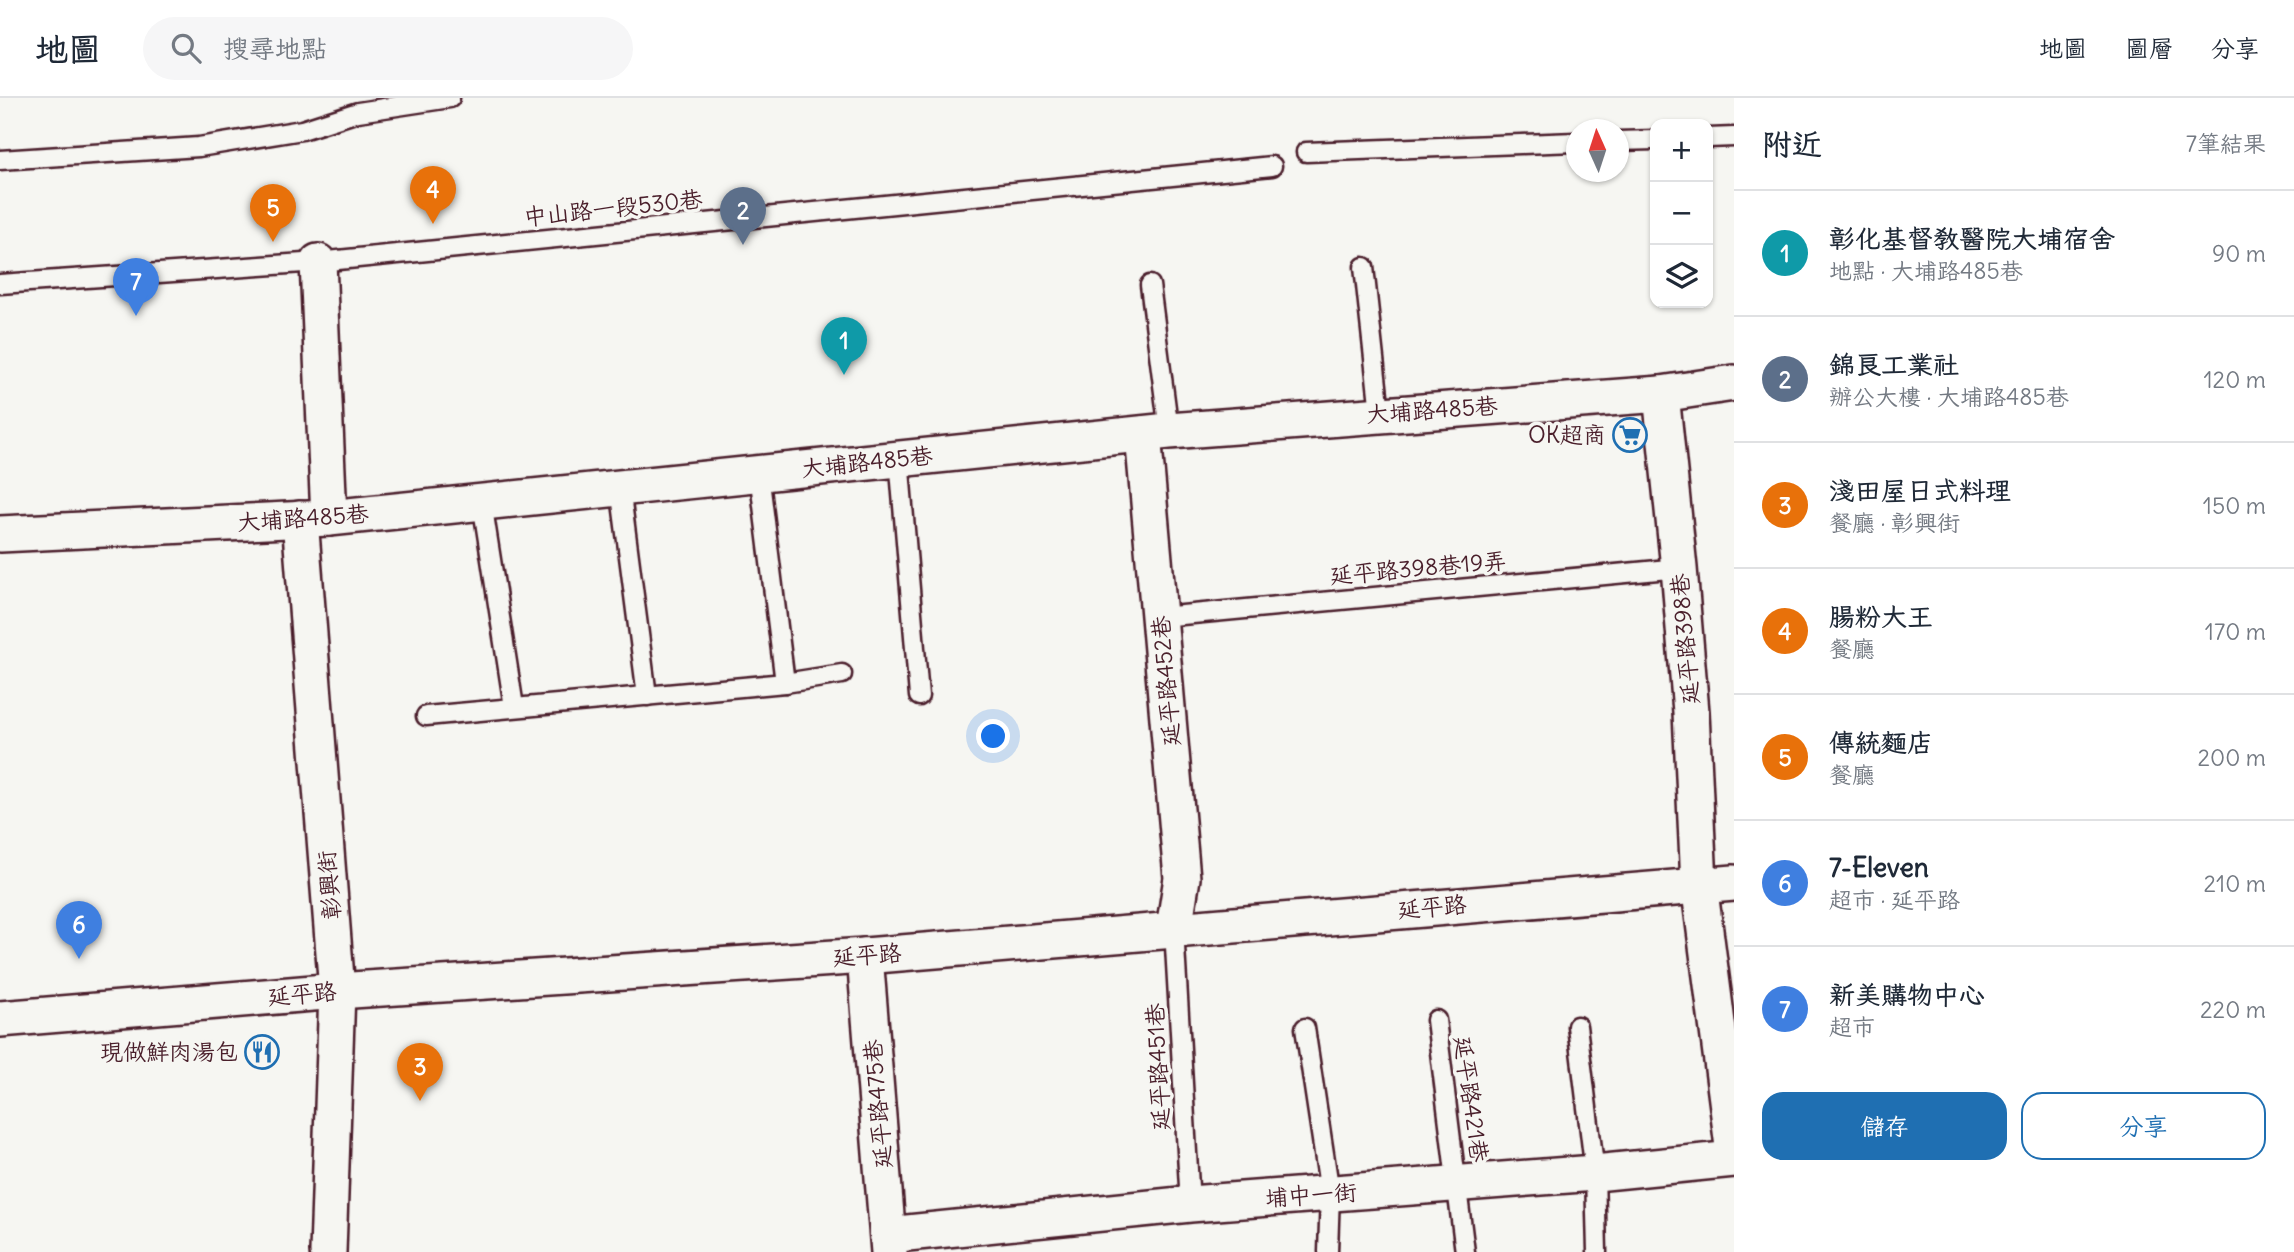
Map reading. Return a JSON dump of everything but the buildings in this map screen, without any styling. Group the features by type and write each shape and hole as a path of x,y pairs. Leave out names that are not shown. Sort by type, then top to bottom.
{"street":[{"name":"彰興街","path":"318,262 314,519 337,991 328,1252"},
{"name":"大埔路485巷","path":"0,534 314,519 1156,432 1380,413 1661,394 1734,383"},
{"name":"延平路398巷","path":"1661,394 1679,568 1699,884 1734,1154"},
{"name":"延平路452巷","path":"1156,432 1161,617 1182,878 1174,929"},
{"name":"延平路","path":"0,1019 337,991 865,956 1734,883"},
{"name":"延平路475巷","path":"865,956 889,1243"},
{"name":"埔中一街","path":"889,1243 1190,1203 1595,1173 1734,1159"}],"lane":[{"path":"0,160 199,147 302,130 358,112 450,98"},
{"path":"1713,138 1734,137"},
{"path":"1629,141 1650,140"},
{"path":"1306,152 1566,142"},
{"name":"中山路一段530巷","path":"0,284 318,262 1272,166"},
{"path":"1364,267 1380,413"},
{"path":"1150,285 1156,432"},
{"path":"899,458 919,696"},
{"path":"759,473 785,684"},
{"path":"620,487 648,696"},
{"path":"482,502 514,707"},
{"name":"延平路398巷19弄","path":"1161,617 1679,568"},
{"path":"426,716 785,684 842,674"},
{"name":"延平路451巷","path":"1174,929 1190,1203"},
{"name":"延平路421巷","path":"1436,1020 1465,1252"},
{"path":"1577,1026 1595,1173 1597,1252"},
{"path":"1305,1028 1330,1193 1328,1252"}],"place":[{"name":"腸粉大王","path":"433,224"},
{"name":"傳統麵店","path":"273,242"},
{"name":"錦良工業社","path":"743,245"},
{"name":"新美購物中心","path":"136,316"},
{"name":"彰化基督教醫院大埔宿舍","path":"844,375"},
{"name":"OK超商","path":"1630,435"},
{"name":"7-Eleven","path":"79,959"},
{"name":"現做鮮肉湯包","path":"262,1052"},
{"name":"淺田屋日式料理","path":"420,1101"}]}
